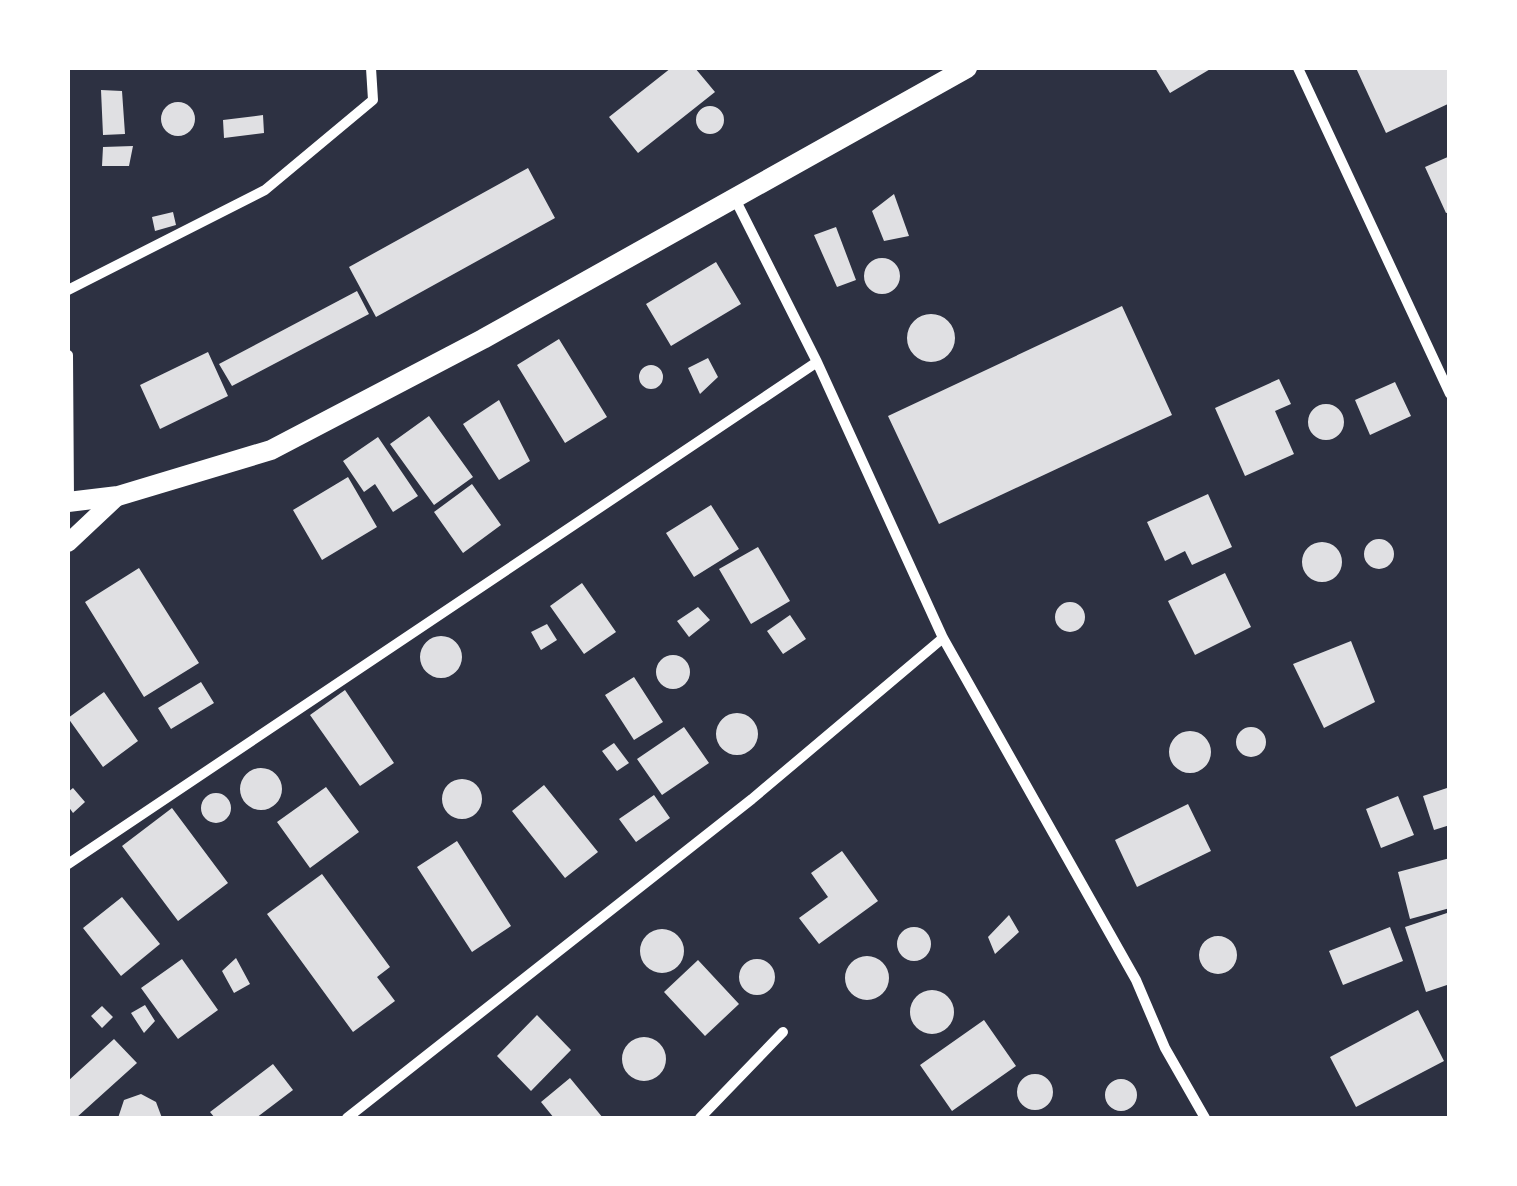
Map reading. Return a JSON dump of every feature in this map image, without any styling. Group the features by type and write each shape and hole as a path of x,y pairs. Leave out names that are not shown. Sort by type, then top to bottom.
{"main road":[{"path":"68,501 118,496 271,450 483,339 967,68"}],"street":[{"path":"68,290 266,190 373,100 371,68"},
{"path":"1298,68 1450,394"},
{"path":"734,198 818,362 942,638 1136,980 1165,1048 1205,1118"},
{"path":"68,356 68,501"},
{"path":"68,864 818,362"},
{"path":"68,543 118,496"},
{"path":"347,1118 752,799 942,638"},
{"path":"700,1118 783,1032"}],"building":[{"path":"671,68 695,68 715,92 638,153 609,117"},
{"path":"1155,68 1212,68 1170,93"},
{"path":"1356,68 1450,68 1450,103 1386,133"},
{"path":"101,90 122,91 125,134 103,135"},
{"path":"178,102 190,107 195,119 190,131 178,136 166,131 161,119 166,107"},
{"path":"710,106 720,110 724,120 720,130 710,134 700,130 696,120 700,110"},
{"path":"263,115 264,133 224,138 223,120"},
{"path":"133,146 129,166 102,166 103,147"},
{"path":"1450,156 1450,212 1446,213 1425,167"},
{"path":"528,168 555,218 376,317 349,267"},
{"path":"894,194 909,236 884,241 872,211"},
{"path":"173,212 176,225 155,231 152,217"},
{"path":"836,227 856,280 837,287 814,235"},
{"path":"882,258 895,263 900,276 895,289 882,294 869,289 864,276 869,263"},
{"path":"716,262 741,304 671,346 646,304"},
{"path":"357,291 369,314 232,386 219,364"},
{"path":"1122,306 1172,415 939,524 888,416"},
{"path":"931,314 948,321 955,338 948,355 931,362 914,355 907,338 914,321"},
{"path":"559,339 607,417 565,443 517,365"},
{"path":"208,352 228,396 160,429 140,385"},
{"path":"708,358 718,377 700,394 688,368"},
{"path":"646,365 656,365 663,377 656,389 646,389 639,382 639,372"},
{"path":"1279,379 1291,404 1275,411 1294,454 1245,476 1215,408"},
{"path":"1395,382 1411,416 1370,435 1355,400"},
{"path":"499,400 530,461 499,480 463,424"},
{"path":"1326,404 1339,409 1344,422 1339,435 1326,440 1313,435 1308,422 1313,409"},
{"path":"429,416 473,477 434,505 390,444"},
{"path":"378,437 418,496 393,512 375,484 364,492 343,461"},
{"path":"348,477 377,527 322,560 293,510"},
{"path":"472,484 501,525 463,553 434,512"},
{"path":"1208,494 1232,547 1192,565 1185,551 1165,561 1147,522"},
{"path":"711,505 739,549 694,577 666,533"},
{"path":"1379,539 1390,543 1394,554 1390,565 1379,569 1368,565 1364,554 1368,543"},
{"path":"1322,542 1336,548 1342,562 1336,576 1322,582 1308,576 1302,562 1308,548"},
{"path":"758,547 790,601 751,624 719,569"},
{"path":"139,568 199,663 144,697 85,602"},
{"path":"1225,573 1251,627 1195,655 1168,601"},
{"path":"582,583 616,632 584,654 550,606"},
{"path":"1070,602 1081,606 1085,617 1081,628 1070,632 1059,628 1055,617 1059,606"},
{"path":"698,607 710,620 689,637 677,621"},
{"path":"790,615 806,639 783,654 767,631"},
{"path":"547,624 557,640 541,650 531,632"},
{"path":"441,636 456,642 462,657 456,672 441,678 426,672 420,657 426,642"},
{"path":"1351,641 1375,702 1324,728 1293,664"},
{"path":"673,655 685,660 690,672 685,684 673,689 661,684 656,672 661,660"},
{"path":"634,677 663,722 634,740 605,695"},
{"path":"201,682 214,703 171,729 158,708"},
{"path":"345,690 394,763 360,786 310,715"},
{"path":"104,692 138,741 103,767 68,718"},
{"path":"737,713 752,719 758,734 752,749 737,755 722,749 716,734 722,719"},
{"path":"684,727 709,763 662,795 637,759"},
{"path":"1251,727 1265,736 1266,742 1257,756 1251,757 1237,748 1236,742 1245,728"},
{"path":"1190,731 1205,737 1211,752 1205,767 1190,773 1175,767 1169,752 1175,737"},
{"path":"614,743 629,763 617,771 602,751"},
{"path":"261,768 276,774 282,789 276,804 261,810 246,804 240,789 246,774"},
{"path":"462,779 476,785 482,799 476,813 462,819 448,813 442,799 448,785"},
{"path":"544,785 598,852 565,878 512,811"},
{"path":"326,787 359,832 310,868 277,822"},
{"path":"1450,787 1450,825 1434,830 1423,796"},
{"path":"73,788 85,802 73,813 68,806 68,792"},
{"path":"216,793 227,797 231,808 227,819 216,823 205,819 201,808 205,797"},
{"path":"654,795 670,818 636,842 619,819"},
{"path":"1398,796 1414,835 1381,848 1366,809"},
{"path":"1188,804 1211,851 1137,887 1115,840"},
{"path":"172,808 228,883 178,921 122,846"},
{"path":"457,841 511,926 472,952 417,867"},
{"path":"842,851 878,901 819,944 799,918 828,897 811,873"},
{"path":"1450,858 1450,908 1410,919 1398,872"},
{"path":"322,874 390,967 377,977 395,1001 353,1032 267,914"},
{"path":"122,897 160,944 121,976 83,928"},
{"path":"1450,912 1450,984 1426,992 1405,927"},
{"path":"1009,915 1019,932 995,954 988,937"},
{"path":"914,927 926,932 931,944 926,956 914,961 902,956 897,944 902,932"},
{"path":"1390,927 1403,961 1343,985 1329,951"},
{"path":"662,929 677,936 684,951 677,966 662,973 647,966 640,951 647,936"},
{"path":"1218,936 1231,942 1237,955 1231,968 1218,974 1205,968 1199,955 1205,942"},
{"path":"867,956 882,963 889,978 882,993 867,1000 852,993 845,978 852,963"},
{"path":"236,958 250,984 234,993 222,971"},
{"path":"182,959 218,1010 178,1039 141,988"},
{"path":"757,959 770,964 775,977 770,990 757,995 744,990 739,977 744,964"},
{"path":"698,960 739,1004 705,1036 664,992"},
{"path":"932,990 947,997 954,1012 947,1027 932,1034 917,1027 910,1012 917,997"},
{"path":"145,1005 155,1021 144,1033 131,1013"},
{"path":"102,1006 113,1017 102,1028 91,1016"},
{"path":"1418,1010 1444,1061 1356,1107 1330,1057"},
{"path":"537,1015 571,1050 531,1091 497,1056"},
{"path":"984,1020 1016,1066 952,1111 920,1065"},
{"path":"644,1037 659,1044 666,1059 659,1074 644,1081 629,1074 622,1059 629,1044"},
{"path":"114,1039 137,1063 76,1118 68,1118 68,1081"},
{"path":"273,1064 293,1090 256,1118 215,1118 210,1112"},
{"path":"1035,1074 1048,1079 1053,1092 1048,1105 1035,1110 1022,1105 1017,1092 1022,1079"},
{"path":"570,1078 603,1118 554,1118 541,1102"},
{"path":"1121,1079 1132,1084 1137,1095 1132,1106 1121,1111 1110,1106 1105,1095 1110,1084"},
{"path":"141,1094 156,1102 162,1118 118,1118 124,1100"}]}
